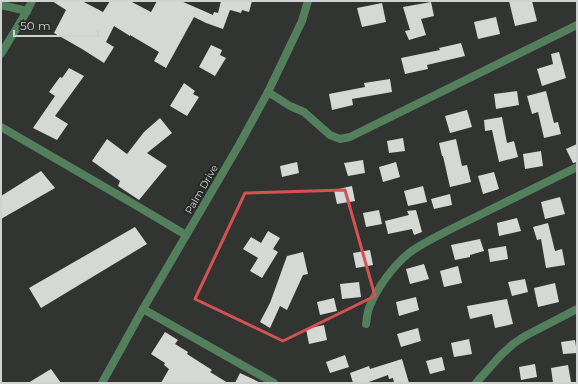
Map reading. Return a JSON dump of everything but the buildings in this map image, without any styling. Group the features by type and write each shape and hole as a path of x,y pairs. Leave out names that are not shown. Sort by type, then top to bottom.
{"street":[{"path":"1,54 32,1"},
{"name":"Palm Drive","path":"102,383 268,92 302,21 308,1"},
{"path":"1,5 27,11"},
{"path":"268,92 290,106 304,112 330,135 340,139 350,137 577,26"},
{"path":"1,128 132,202 186,235"},
{"path":"366,324 369,310 380,287 393,270 409,254 426,242 447,231 577,167"},
{"path":"143,309 274,383"},
{"path":"476,383 513,344 525,336 577,309"}],"highlighted area":[{"path":"345,190 375,296 283,341 195,299 245,193"}]}
